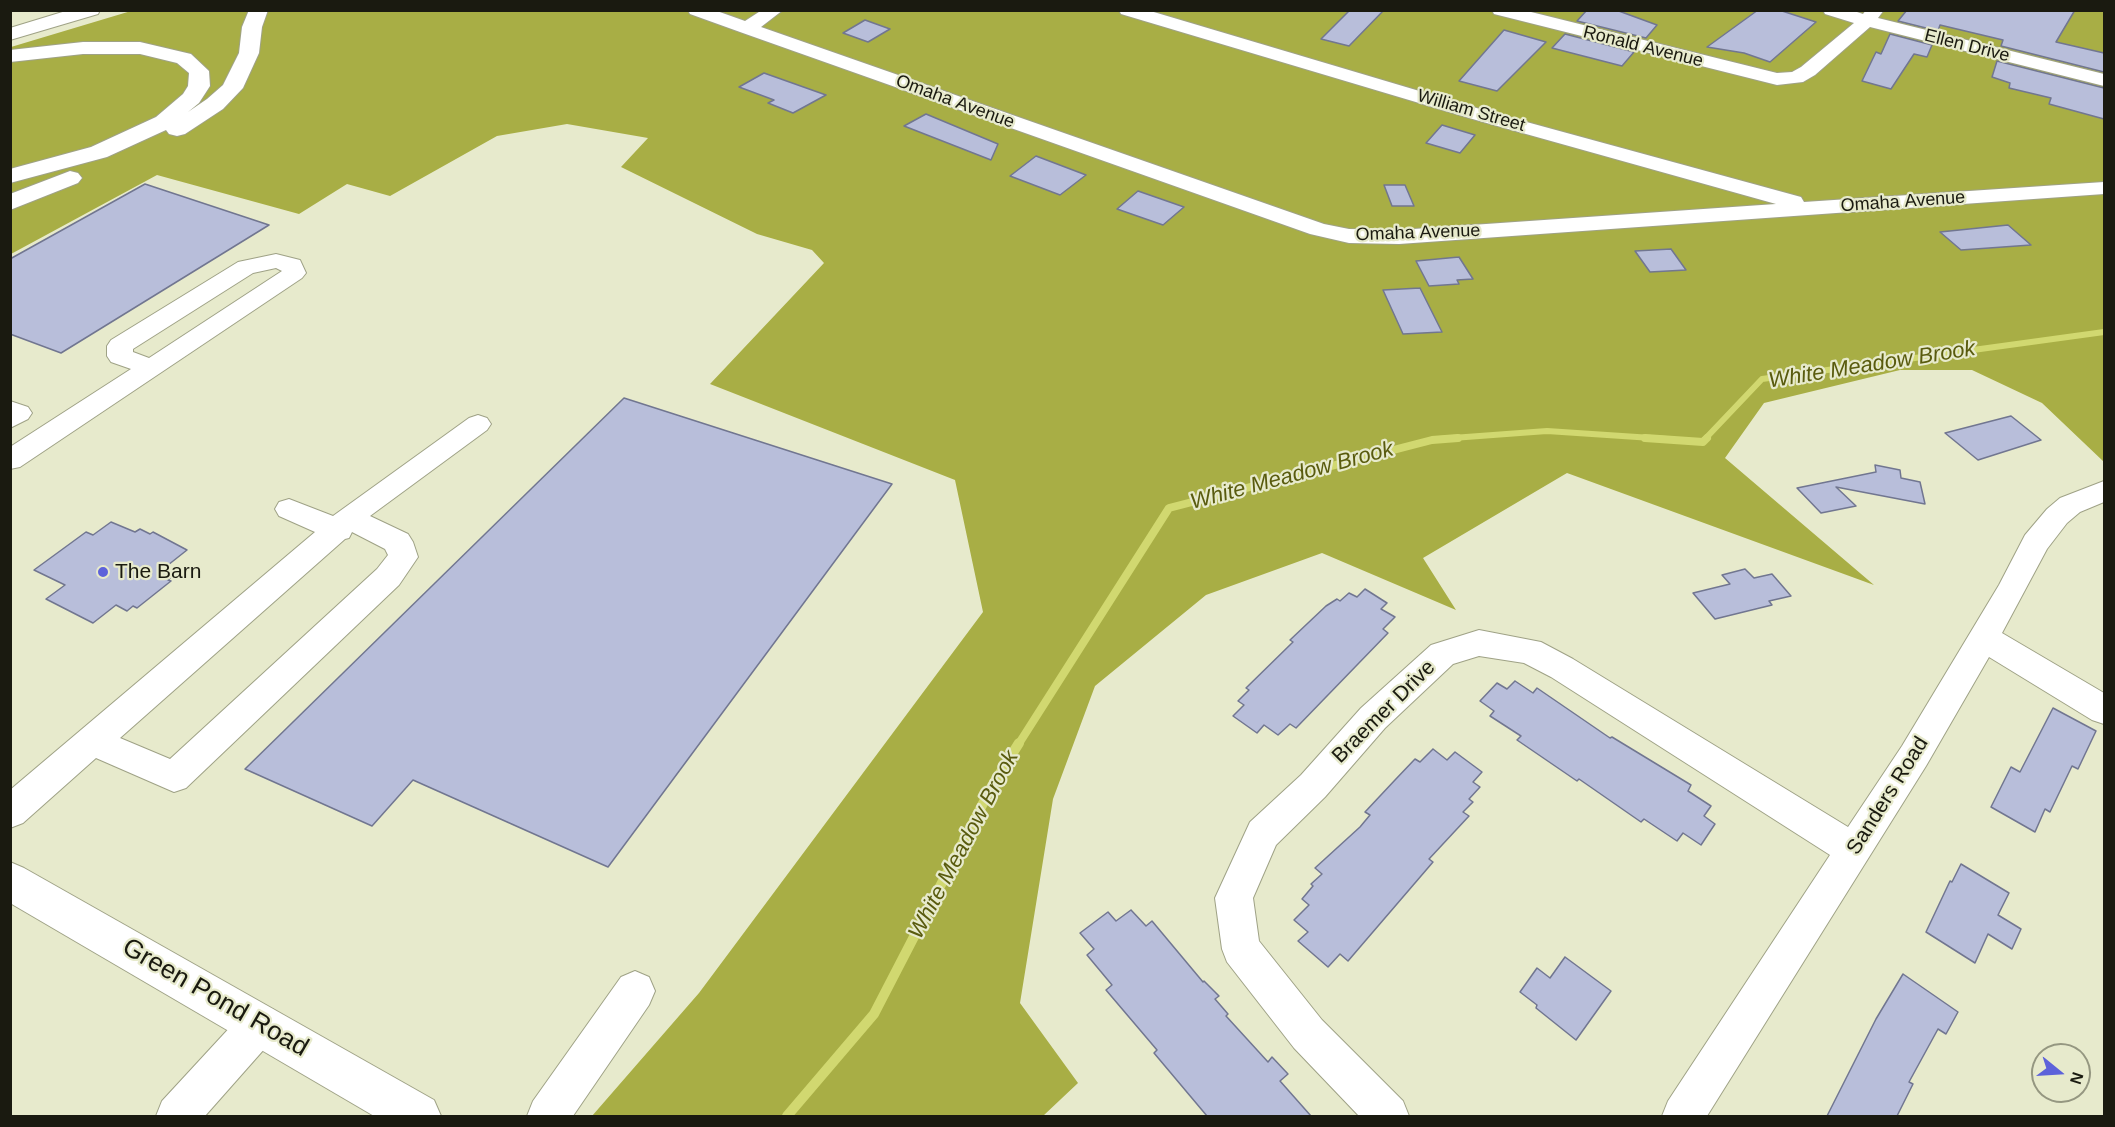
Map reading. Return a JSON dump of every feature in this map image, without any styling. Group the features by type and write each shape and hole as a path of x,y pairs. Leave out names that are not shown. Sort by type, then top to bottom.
{"main road":[{"path":"10,15 25,10"},
{"path":"10,34 91,10"},
{"path":"10,203 165,136 214,104 232,88 249,53 252,27 259,10"},
{"path":"10,56 83,48 140,48 184,58 200,70 199,86 191,98 164,122 99,152 10,176"},
{"name":"Green Pond Road","path":"10,881 418,1116"}],"street":[{"name":"Omaha Avenue","path":"696,10 1318,229 1349,236 1399,237 2104,188"},
{"path":"746,28 775,10"},
{"name":"William Street","path":"1127,10 1483,116 1816,208"},
{"name":"Ronald Avenue","path":"1500,10 1755,75 1787,78 1796,78 1808,70 1871,16"},
{"name":"Ellen Drive","path":"1831,10 1871,16 2104,80"},
{"path":"10,460 152,368 294,273 292,265 276,261 246,267 120,346 120,356 152,368"},
{"path":"10,410 19,413 10,419"},
{"path":"10,813 344,525 478,424"},
{"name":"Sanders Road","path":"1683,1116 1914,756 2012,591 2035,543 2057,516 2070,505 2104,491"},
{"path":"92,741 174,777 388,577 403,557 398,542 374,529 344,525 289,509"},
{"path":"1984,638 2104,710"},
{"name":"Braemer Drive","path":"1388,1116 1308,1034 1241,949 1234,898 1263,834 1313,786 1373,718 1442,654 1479,643 1530,651 1562,668 1854,850"},
{"path":"548,1116 635,991"},
{"path":"177,1116 260,1024"}],"green space":[{"path":"131,11 2104,11 2104,462 2042,403 1972,370 1900,370 1764,403 1725,458 1874,585 1567,473 1423,558 1456,610 1322,553 1206,595 1095,686 1053,799 1020,1003 1078,1083 1043,1116 592,1116 699,993 983,612 955,480 710,384 824,263 812,250 757,234 621,167 648,138 567,124 497,136 390,196 347,184 299,214 157,175 11,254 11,47"}],"building":[{"path":"1350,10 1384,10 1349,46 1321,39"},
{"path":"1587,10 1616,10 1657,25 1646,38 1577,21"},
{"path":"1758,10 1779,10 1816,22 1770,62 1744,53 1707,47"},
{"path":"1907,10 2075,10 2056,42 2104,53 2104,72 2001,46 2003,40 1940,25 1938,31 1898,21"},
{"path":"865,20 890,29 868,42 843,33"},
{"path":"1504,30 1546,42 1497,91 1459,81"},
{"path":"1565,34 1634,52 1622,66 1552,48"},
{"path":"1890,34 1932,45 1927,57 1914,54 1891,89 1862,81 1876,52 1881,54"},
{"path":"1997,61 2104,88 2104,119 2049,104 2051,98 2009,88 2010,83 1992,77"},
{"path":"764,73 826,95 793,113 768,103 774,100 739,87"},
{"path":"926,114 998,144 991,160 904,126"},
{"path":"1442,125 1475,135 1460,153 1426,143"},
{"path":"1036,156 1086,175 1060,195 1010,176"},
{"path":"145,184 269,225 61,353 10,334 10,259"},
{"path":"1384,185 1405,185 1414,206 1392,206"},
{"path":"1138,191 1184,207 1163,225 1117,209"},
{"path":"2008,225 2031,245 1961,250 1940,232"},
{"path":"1671,249 1686,270 1650,272 1635,251"},
{"path":"1459,257 1473,279 1457,280 1459,284 1429,286 1416,261"},
{"path":"1420,288 1442,332 1403,334 1383,290"},
{"path":"624,398 892,484 608,867 413,780 372,826 245,769"},
{"path":"2011,416 2041,440 1978,460 1945,433"},
{"path":"1875,465 1900,470 1901,478 1920,482 1925,504 1836,487 1856,506 1821,513 1797,488 1876,472"},
{"name":"The Barn","path":"111,522 135,532 140,529 150,534 153,532 187,550 163,569 175,574 168,580 171,581 137,608 133,606 127,611 116,605 93,623 46,599 65,585 34,570 86,532 93,535"},
{"path":"1745,569 1754,578 1772,574 1791,596 1769,601 1772,605 1715,619 1693,593 1730,584 1722,575"},
{"path":"1365,589 1387,603 1381,609 1395,617 1383,629 1388,633 1296,728 1290,724 1278,735 1264,725 1257,733 1233,716 1244,705 1238,701 1249,690 1246,688 1293,642 1290,640 1326,606 1337,599 1340,601 1349,593 1357,597"},
{"path":"1515,681 1533,693 1537,688 1610,738 1612,737 1691,785 1688,791 1711,806 1704,816 1715,824 1701,845 1683,833 1677,841 1644,819 1641,822 1517,740 1521,736 1490,716 1494,711 1480,701 1497,683 1507,689"},
{"path":"2053,708 2096,731 2078,769 2072,766 2050,812 2045,809 2035,832 1991,807 2011,767 2020,772"},
{"path":"1433,749 1447,760 1455,752 1482,772 1473,782 1480,787 1469,799 1473,802 1463,812 1469,816 1429,859 1433,862 1348,961 1340,954 1328,967 1298,941 1308,932 1294,920 1309,905 1302,899 1313,886 1311,884 1322,874 1315,868 1360,827 1370,815 1365,812 1415,759 1420,762"},
{"path":"1961,864 2009,893 1998,915 2021,929 2012,949 1988,934 1975,963 1926,932 1950,881 1952,882"},
{"path":"1131,910 1146,926 1152,921 1203,982 1219,996 1215,999 1228,1014 1226,1016 1268,1062 1272,1057 1288,1074 1280,1081 1311,1116 1207,1116 1154,1053 1157,1050 1106,990 1112,985 1087,955 1094,949 1080,933 1108,912 1116,921"},
{"path":"1565,957 1611,991 1576,1040 1520,992 1537,968 1550,978"},
{"path":"1903,974 1958,1012 1946,1034 1938,1029 1909,1082 1913,1084 1897,1116 1827,1116 1876,1019"}],"waterway":[{"name":"White Meadow Brook","path":"1705,439 1762,379 2104,332"},
{"name":"White Meadow Brook","path":"1439,439 1547,431 1667,439"},
{"name":"White Meadow Brook","path":"1018,745 1169,508 1432,440 1458,438"},
{"name":"White Meadow Brook","path":"1645,438 1703,442 1707,438"},
{"name":"White Meadow Brook","path":"787,1116 874,1014 992,786 1019,743"}],"place":[{"name":"The Barn","path":"103,572"}]}
